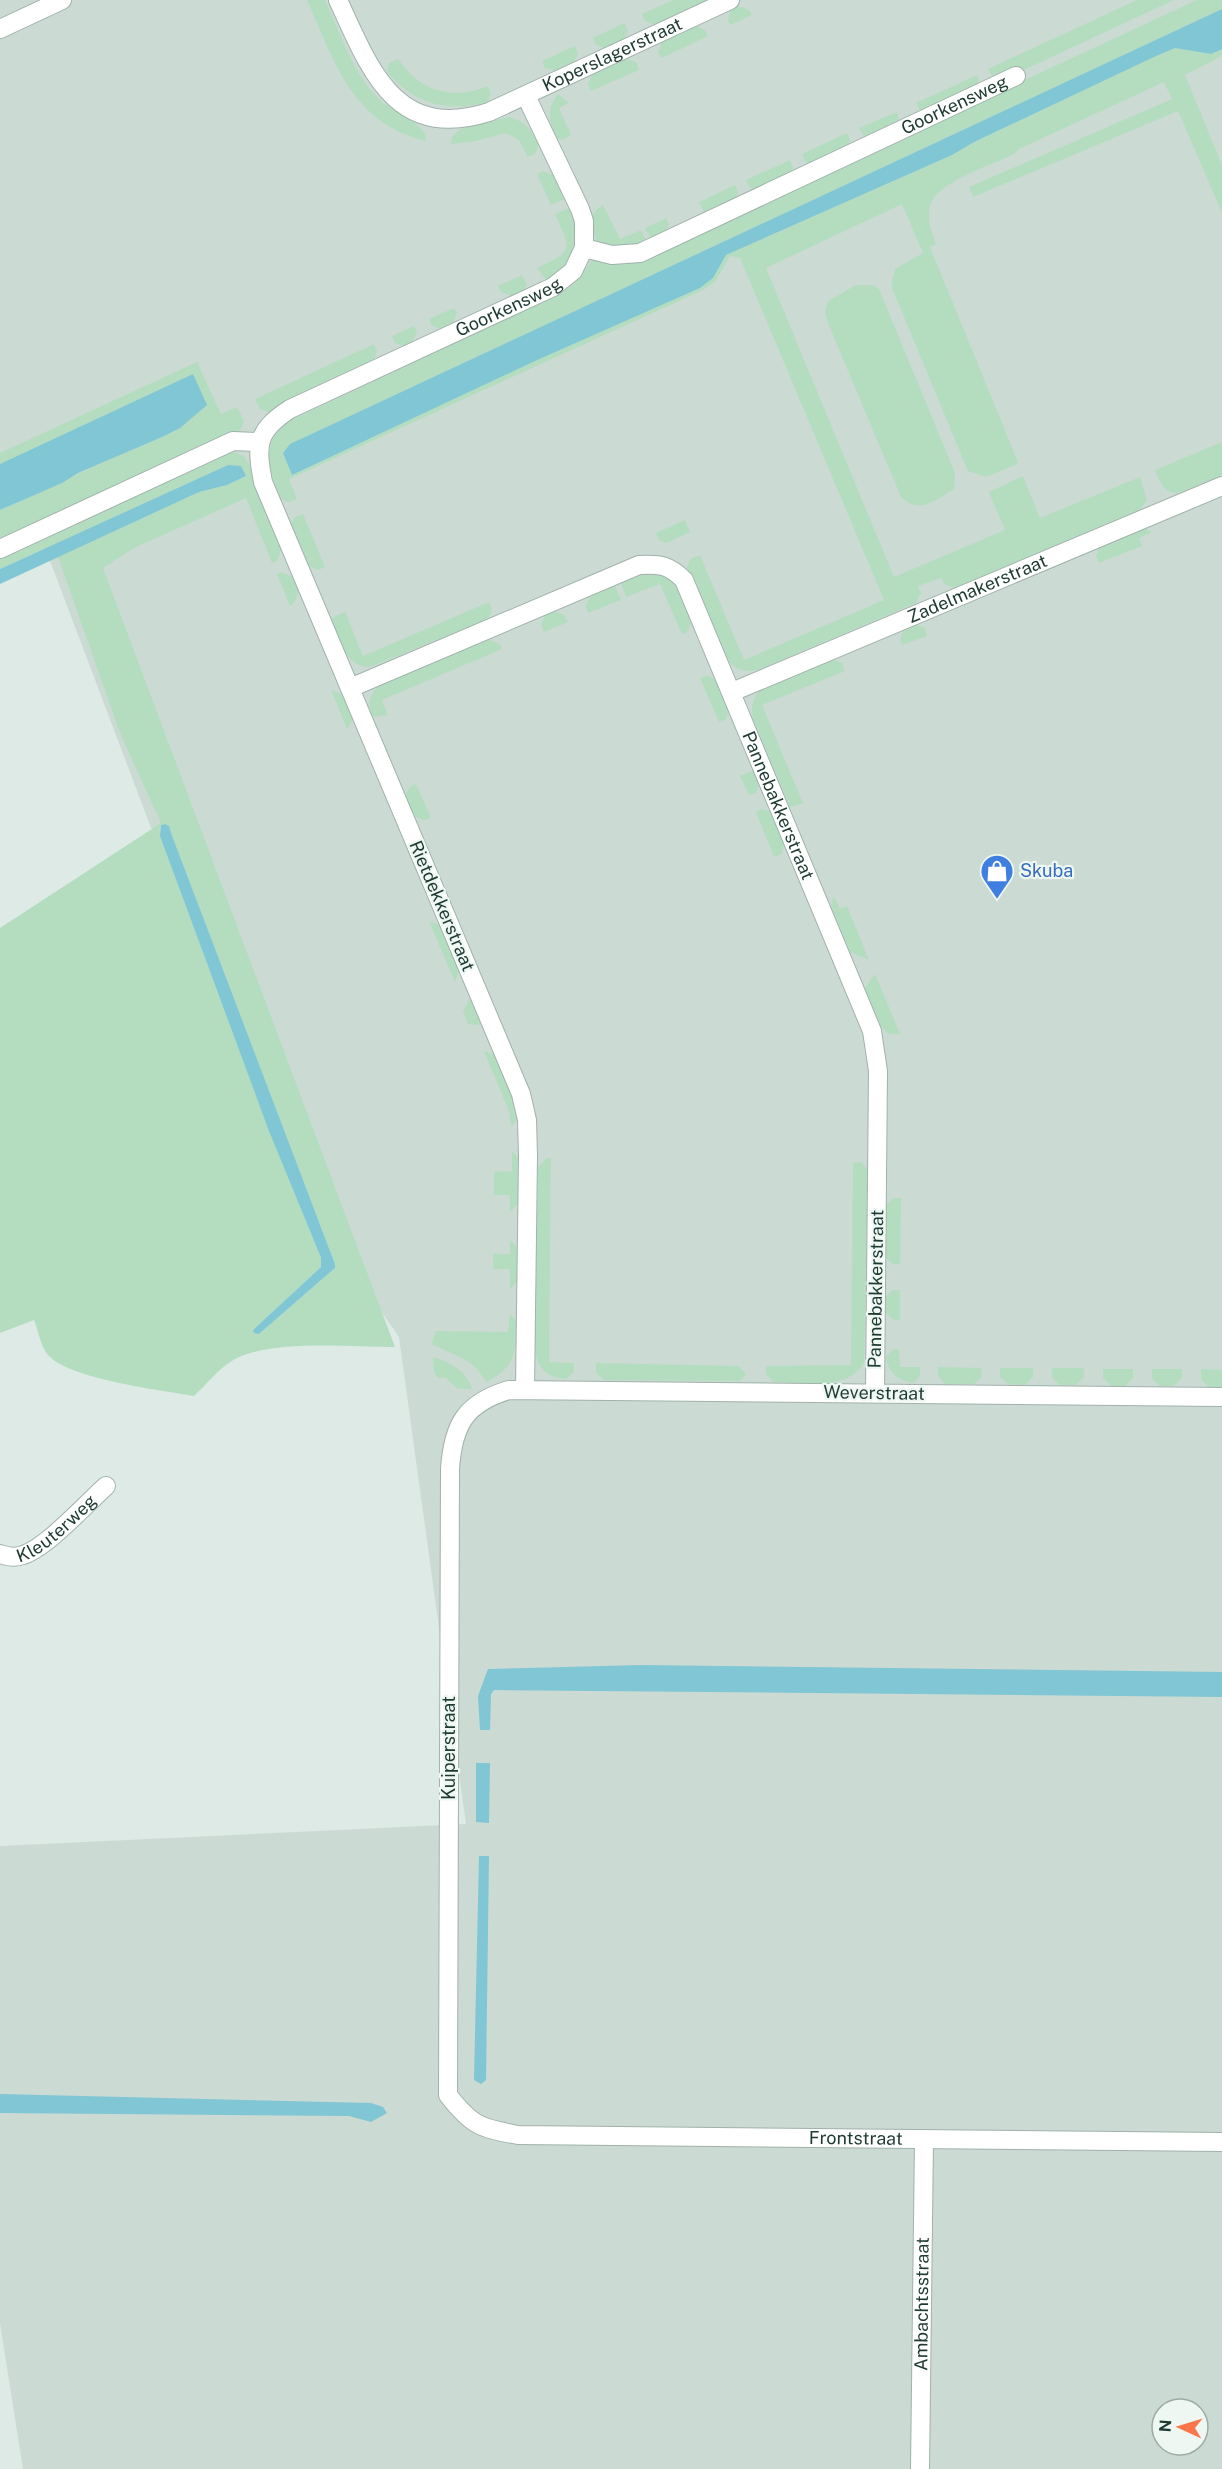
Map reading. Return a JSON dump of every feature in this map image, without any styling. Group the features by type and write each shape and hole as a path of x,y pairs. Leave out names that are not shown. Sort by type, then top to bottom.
{"street":[{"path":"0,29 62,0"},
{"name":"Koperslagerstraat","path":"338,0 376,78 399,101 421,113 442,118 464,118 489,112 730,0"},
{"name":"Goorkensweg","path":"259,442 271,422 290,410 553,287 573,271 584,248 612,255 640,253 1016,76"},
{"name":"Koperslagerstraat","path":"526,96 580,209 584,221 584,248"},
{"path":"0,549 234,441 259,442"},
{"name":"Rietdekkerstraat","path":"259,442 259,462 263,482 521,1094 527,1120 528,1156 525,1390"},
{"name":"Zadelmakerstraat","path":"732,692 1222,486"},
{"name":"Pannebakkerstraat","path":"350,688 639,565 655,564 672,568 684,580 872,1031 878,1071 875,1393"},
{"name":"Kuiperstraat","path":"490,2130 465,2118 448,2096 450,1469 452,1445 458,1428 471,1408 488,1396 509,1390 525,1390"},
{"name":"Weverstraat","path":"525,1390 1222,1397"},
{"name":"Kleuterweg","path":"0,1554 10,1557 22,1556 37,1549 106,1486"},
{"name":"Frontstraat","path":"490,2130 518,2135 1222,2142"},
{"name":"Ambachtsstraat","path":"920,2469 924,2139"}],"shaded area":[{"path":"0,0 1222,0 1222,2469 23,2469 0,2323 0,1846 466,1824 399,1337 277,1161 49,558 0,455"}],"green space":[{"path":"307,0 325,0 354,65 370,89 385,104 421,129 426,141 401,132 380,120 363,105 337,67"},
{"path":"673,0 709,0 655,25 645,21 642,14"},
{"path":"1137,0 1174,0 1015,74 1001,79 991,75 988,69"},
{"path":"1197,0 1222,0 1222,9 290,444 283,453 292,475 535,361 700,288 713,278 726,255 952,155 974,142 1154,57 1175,48 1211,54 1222,49 1222,56 1185,75 1222,165 1222,213 1178,111 973,197 969,187 1172,99 1164,82 968,174 944,188 931,203 929,219 936,244 930,247 1018,462 1015,465 986,477 968,471 892,288 895,269 923,253 902,204 766,268 894,577 1005,530 989,492 1023,476 1040,518 1140,477 1147,500 1139,510 954,588 944,584 941,578 918,586 921,593 916,603 760,669 747,671 737,668 729,660 717,639 693,577 687,568 690,559 700,555 744,660 884,600 740,258 730,256 715,282 703,290 289,479 297,499 289,502 282,500 270,467 270,447 281,429 291,420 561,294 575,283 593,259 648,255"},
{"path":"739,6 749,10 752,15 730,25 728,20 731,9"},
{"path":"624,23 628,30 624,39 605,49 595,44 593,38"},
{"path":"696,26 705,30 708,36 662,58 658,52 662,42"},
{"path":"575,46 578,53 575,62 556,71 545,68 542,61"},
{"path":"398,59 416,79 438,90 462,93 488,86 491,93 488,102 446,106 420,98 397,83 387,72 389,63"},
{"path":"626,59 636,62 639,70 591,91 588,85 592,75"},
{"path":"977,75 979,80 975,91 927,113 919,109 916,103"},
{"path":"558,94 569,103 559,108 571,135 563,140 556,138 550,121 550,110"},
{"path":"897,112 899,119 896,128 871,139 863,135 859,128"},
{"path":"509,117 523,124 533,134 539,144 535,154 528,157 519,140 506,133 476,141 451,144 452,137 460,129"},
{"path":"847,133 850,140 846,151 815,165 806,162 802,154"},
{"path":"790,160 793,167 789,177 760,191 749,187 746,180"},
{"path":"543,171 553,175 565,199 551,205 537,174"},
{"path":"735,185 738,192 734,203 706,216 699,202"},
{"path":"603,205 620,239 641,230 647,243 629,250 597,243 592,217"},
{"path":"569,208 575,229 573,249 563,266 546,280 537,268 564,252 566,242 555,214"},
{"path":"666,218 669,224 665,235 652,241 645,228"},
{"path":"522,275 527,284 524,290 512,296 501,292 498,286"},
{"path":"856,285 873,285 879,289 955,473 954,489 928,504 915,505 901,497 828,323 825,312 828,301"},
{"path":"454,308 457,312 453,323 441,329 431,325 429,319"},
{"path":"414,326 417,332 413,341 405,346 395,343 392,336"},
{"path":"374,344 377,351 374,359 282,402 269,412 260,409 255,399"},
{"path":"197,362 221,414 237,407 244,421 239,434 0,542 0,510 162,437 193,374 0,464 0,453"},
{"path":"1222,442 1222,475 1178,493 1165,489 1155,470"},
{"path":"232,451 244,456 250,466 253,480 281,550 277,561 272,563 246,498 134,548 103,568 395,1347 291,1346 251,1353 229,1362 194,1396 138,1387 75,1371 48,1355 34,1320 0,1333 0,928 161,823 120,733 58,557 199,492 227,485 245,477 228,465 0,569 0,555","holes":["161,825 168,826 335,1264 335,1268 259,1334 253,1330 321,1267 321,1258 237,1045 159,830"]},
{"path":"303,514 325,567 318,570 309,566 291,523 295,517"},
{"path":"685,520 690,532 666,543 659,540 656,533"},
{"path":"1144,528 1152,532 1139,538 1142,546 1099,563 1096,556 1100,546"},
{"path":"281,572 293,577 299,591 294,603 290,606 277,574"},
{"path":"648,573 666,578 677,588 692,621 687,632 682,634 660,584 626,597 621,583"},
{"path":"615,586 621,600 588,613 586,606 590,597"},
{"path":"489,602 492,610 488,619 370,667 361,666 349,657 340,642 331,618 345,612 363,656"},
{"path":"555,611 564,615 568,622 544,632 541,624 545,615"},
{"path":"915,624 925,628 927,636 902,645 900,640 904,629"},
{"path":"488,639 500,644 502,649 382,700 388,715 373,717 370,701 372,693 378,686"},
{"path":"832,659 842,663 845,671 762,705 803,803 790,807 753,719 753,702 762,689"},
{"path":"706,676 716,679 729,710 726,719 719,722 700,678"},
{"path":"331,690 342,694 353,719 347,729"},
{"path":"754,770 759,783 756,793 749,795 740,776"},
{"path":"416,784 431,818 424,820 414,816 405,796 410,787"},
{"path":"762,809 771,812 784,844 781,854 774,857 756,812"},
{"path":"834,896 840,909 847,906 869,960 850,952 831,905"},
{"path":"429,921 439,925 459,971 455,982"},
{"path":"875,974 900,1034 888,1034 880,1025 865,988"},
{"path":"470,999 481,1025 468,1024 463,1011"},
{"path":"484,1051 495,1055 512,1096 517,1120 511,1126 509,1111"},
{"path":"512,1151 519,1158 518,1204 510,1212 510,1195 494,1195 494,1172 512,1171"},
{"path":"547,1158 551,1158 549,1362 574,1363 574,1372 566,1379 554,1377 544,1371 538,1362 535,1350 538,1167"},
{"path":"861,1162 868,1170 864,1363 856,1372 836,1382 810,1384 773,1382 766,1374 766,1366 851,1365 853,1163"},
{"path":"894,1198 901,1198 900,1264 893,1264 885,1257 886,1205"},
{"path":"510,1240 517,1247 517,1282 510,1289 510,1269 493,1269 493,1254 510,1254"},
{"path":"893,1290 900,1290 900,1320 894,1320 885,1312 885,1297"},
{"path":"510,1314 516,1320 513,1357 504,1370 487,1382 475,1367 464,1359 431,1344 436,1331 508,1332"},
{"path":"893,1349 899,1349 900,1367 920,1367 920,1376 914,1383 899,1378 889,1368 886,1357"},
{"path":"433,1357 462,1372 472,1389 458,1389 446,1378 438,1378 434,1372"},
{"path":"596,1363 738,1366 746,1374 740,1381 604,1380 596,1373"},
{"path":"938,1367 981,1368 982,1377 974,1384 945,1384 938,1376"},
{"path":"1000,1368 1033,1368 1033,1377 1025,1385 1008,1384 1000,1377"},
{"path":"1052,1368 1084,1368 1084,1377 1076,1385 1059,1385 1052,1377"},
{"path":"1103,1369 1133,1369 1133,1378 1125,1386 1111,1386 1103,1378"},
{"path":"1152,1369 1182,1369 1182,1378 1174,1386 1160,1386 1152,1379"},
{"path":"1201,1369 1222,1370 1222,1387 1208,1387 1201,1379"}],"water":[{"path":"1222,9 1222,49 1211,54 1175,48 1154,57 974,142 952,155 726,255 713,278 700,288 535,361 292,475 283,453 290,444"},
{"path":"193,374 207,405 180,428 0,510 0,464"},
{"path":"228,465 241,466 246,476 227,485 199,492 0,584 0,569"},
{"path":"161,825 169,826 335,1264 335,1268 259,1334 254,1333 253,1330 321,1267 321,1258 269,1131 160,836"},
{"path":"640,1665 1222,1672 1222,1697 494,1690 491,1694 490,1730 480,1730 478,1696 488,1669"},
{"path":"476,1763 490,1763 489,1823 476,1822"},
{"path":"479,1856 489,1856 486,2080 481,2084 474,2080"},
{"path":"0,2094 371,2103 383,2107 387,2113 371,2122 349,2116 0,2113"}],"place":[{"name":"Skuba","path":"997,900"}]}
